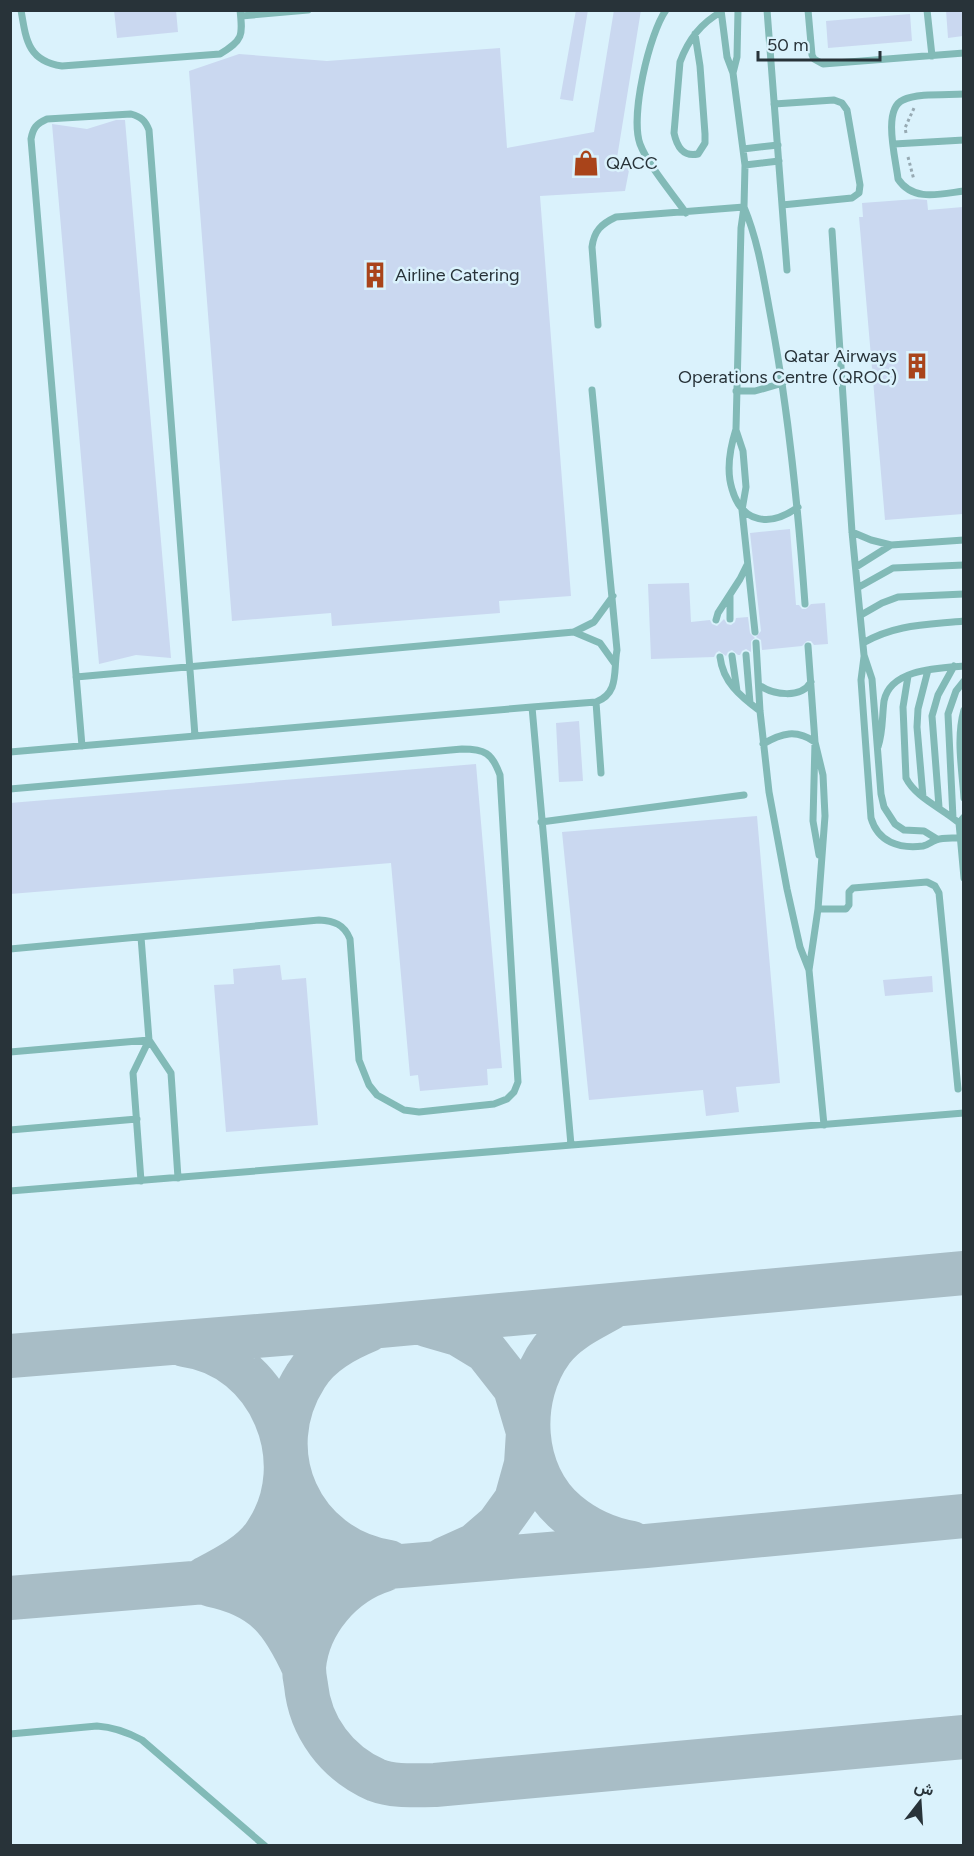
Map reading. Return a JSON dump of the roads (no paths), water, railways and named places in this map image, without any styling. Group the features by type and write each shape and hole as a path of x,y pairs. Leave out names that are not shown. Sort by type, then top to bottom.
{"lane":[{"path":"21,10 25,34 34,53 41,60 62,66 220,54 239,39 243,28 241,13 308,10"},
{"path":"666,10 658,21 652,37 636,125 644,153 686,213"},
{"path":"733,73 737,57 738,10"},
{"path":"768,10 787,270"},
{"path":"807,10 812,55 814,59 823,64 963,53"},
{"path":"927,10 932,56"},
{"path":"695,34 700,66 705,143 698,154 692,155 683,153 676,144 674,133 680,62 695,34 710,18 721,11 727,57 733,73 745,165 741,228 736,429 729,452 731,489 742,510 763,520 785,517 798,507"},
{"path":"963,94 902,100 892,111 891,119 898,179 909,191 926,195 963,191"},
{"path":"774,104 834,100 842,103 847,110 860,185 859,193 852,198 782,205"},
{"path":"82,746 31,139 38,123 47,119 130,114 140,117 149,130 195,736"},
{"path":"894,144 963,140"},
{"path":"743,149 778,145"},
{"path":"745,165 779,161"},
{"path":"598,325 592,247 598,228 616,217 744,207"},
{"path":"744,207 752,226 783,383 798,507 805,604"},
{"path":"832,231 852,532 864,655 861,680 871,818 874,828 886,840 902,846 926,846 937,839 960,838"},
{"path":"736,391 755,391 783,383"},
{"path":"10,752 597,702 605,699 613,689 617,650 592,390"},
{"path":"736,429 743,451 746,487 742,510 755,632"},
{"path":"852,532 891,545 963,540"},
{"path":"856,567 891,545"},
{"path":"716,620 748,562"},
{"path":"859,587 893,568 963,565"},
{"path":"861,615 898,597 963,594"},
{"path":"76,677 574,632 594,622 613,596"},
{"path":"730,596 730,619"},
{"path":"863,643 876,635 902,627 963,621"},
{"path":"574,632 600,643 615,664"},
{"path":"756,643 760,711 769,792 800,948 809,969"},
{"path":"808,646 815,742 813,821 821,867"},
{"path":"746,655 750,704"},
{"path":"864,655 872,679 881,794 888,816 904,830 924,831 937,839"},
{"path":"732,656 737,692"},
{"path":"720,657 723,675 737,692 760,711"},
{"path":"939,807 932,716 938,695 954,666"},
{"path":"877,753 882,734 884,700 895,682 927,670 963,666"},
{"path":"923,797 917,727 918,709 927,670"},
{"path":"908,676 903,715 906,778 910,786 923,797 960,820"},
{"path":"963,681 956,691 948,714 960,820 963,878"},
{"path":"759,685 767,691 785,693 803,690 811,682"},
{"path":"597,702 601,773"},
{"path":"532,707 571,1145"},
{"path":"963,710 960,740 963,798"},
{"path":"763,744 778,735 788,733 804,735 815,742 823,775 825,816 818,909 809,969 824,1125"},
{"path":"10,789 462,749 476,749 487,753 494,760 500,775 518,1082 514,1092 507,1099 495,1104 418,1112 404,1110 377,1095 369,1085 359,1060 350,939 340,924 319,920 10,949"},
{"path":"541,822 744,795"},
{"path":"818,909 846,909 849,905 849,892 853,888 927,882 935,886 939,893 958,1089"},
{"path":"141,937 149,1041 171,1073 178,1178"},
{"path":"10,1052 149,1041"},
{"path":"141,1181 133,1073 149,1041"},
{"path":"10,1191 963,1113"},
{"path":"10,1130 137,1119"},
{"path":"10,1734 97,1726 128,1733 142,1740 266,1845"}],"place":[{"name":"QACC","path":"586,163"},
{"name":"Airline Catering","path":"375,275"},
{"name":"Qatar Airways Operations Centre (QROC)","path":"917,366"}]}
